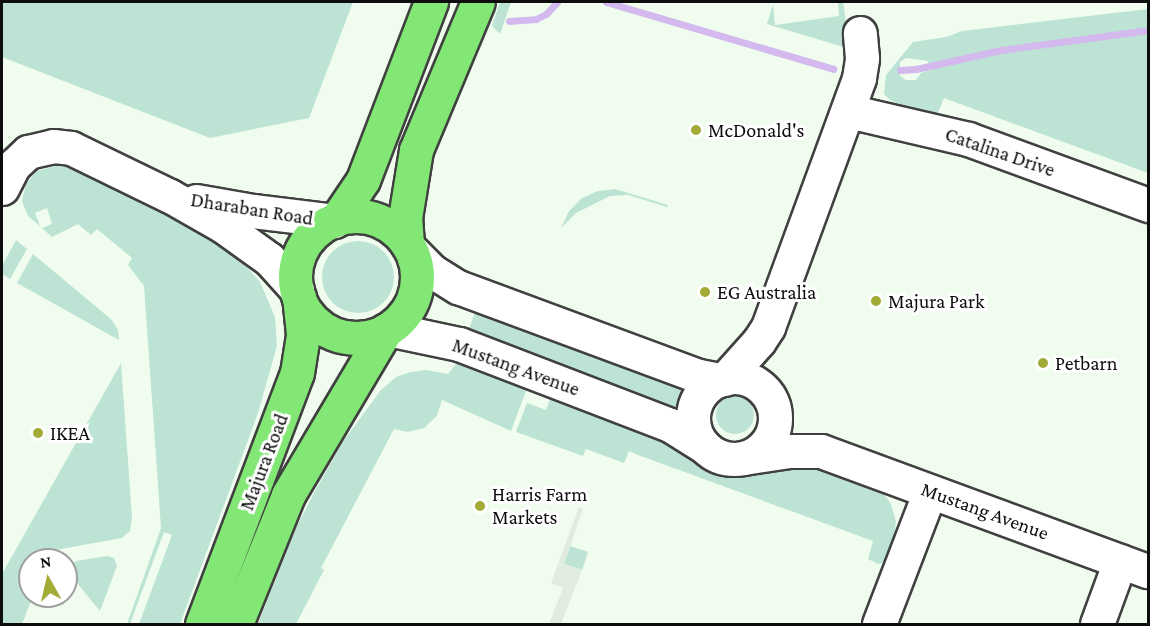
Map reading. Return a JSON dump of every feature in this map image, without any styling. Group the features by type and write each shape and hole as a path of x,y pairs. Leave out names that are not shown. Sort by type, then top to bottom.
{"main road":[{"path":"335,221 363,180 431,2"},
{"path":"409,248 390,227 376,220 352,217 335,221 317,231 301,253 296,271 298,293 308,314 334,333 355,338 387,330 406,313 416,291 416,267 409,248 405,218 416,150 478,2"},
{"name":"Majura Road","path":"202,624 297,373 303,334 298,293"},
{"name":"Majura Road","path":"236,624 288,495 387,330"}],"street":[{"path":"768,327 765,350 769,398 775,419 771,436 760,450 743,458 726,458 705,447 694,427 694,409 705,389 723,379 759,342 768,327 848,111 861,69 860,33"},
{"name":"Catalina Drive","path":"848,111 968,139 1149,205"},
{"name":"Dharaban Road","path":"2,188 13,166 26,154 44,147 58,146 81,152 170,195 256,248 298,293"},
{"name":"Dharaban Road","path":"170,195 253,212 335,221"},
{"path":"409,248 432,271 458,287 699,375 750,381 769,398"},
{"name":"Mustang Avenue","path":"387,330 459,344 670,425 705,447"},
{"name":"Mustang Avenue","path":"769,398 821,451"},
{"name":"Mustang Avenue","path":"743,458 789,451 821,451 1134,566"},
{"path":"879,624 930,490"},
{"path":"1096,624 1134,566"}],"green space":[{"path":"2,2 353,2 309,118 210,138 2,57"},
{"path":"500,2 511,2 500,34 492,26"},
{"path":"838,2 843,2 850,49 767,24 773,4 775,25 839,16"},
{"path":"1148,9 1148,173 944,98 937,115 902,109 902,105 891,101 884,94 886,75 913,42 946,37 962,31","holes":["906,58 928,61 930,70 921,73 916,80 906,80 900,76 900,62"]},
{"path":"63,164 84,169 248,253 241,261 260,282 275,317 277,346 258,413 180,624 139,624 172,535 164,532 130,624 127,624 161,528 144,286 128,265 132,258 97,229 91,235 78,224 52,237 42,228 52,224 47,208 35,213 40,226 28,216 22,201 26,184 37,171"},
{"path":"615,189 668,205 667,207 628,195 610,196 576,213 561,228 569,211 582,198 598,191"},
{"path":"16,240 27,249 10,279 2,274 2,266"},
{"path":"365,241 384,251 392,263 394,277 392,291 384,303 372,311 351,313 332,303 324,291 322,270 332,251 344,243"},
{"path":"33,254 112,320 118,330 119,340 17,283"},
{"path":"477,306 684,386 677,406 673,408 468,332"},
{"path":"459,360 528,386 511,431 442,400 437,416 424,428 408,432 394,429 321,568 324,570 296,624 258,624 294,532 314,493 342,443 381,390 396,377 411,372 426,370 448,374"},
{"path":"121,363 132,517 130,531 122,538 67,548 18,548 18,608 28,608 22,624 2,624 2,574"},
{"path":"552,394 676,440 702,462 721,471 736,472 787,456 880,489 891,504 896,522 893,544 886,562 878,564 868,559 873,541 629,451 624,463 586,449 583,456 516,432 527,403 546,410"},
{"path":"735,396 748,402 754,415 748,428 735,434 722,428 716,415 722,402"},
{"path":"570,546 588,552 582,570 564,564"},
{"path":"107,556 114,558 117,566 100,611 78,584 78,561"}],"shaded area":[{"path":"579,507 583,509 564,564 582,570 561,624 549,624 563,588 551,583"}],"waterway":[{"path":"509,21 536,19 546,14 557,2"},
{"path":"606,2 833,69"},
{"path":"900,70 916,69 1001,50 1148,30"}],"place":[{"name":"McDonald's","path":"696,130"},
{"name":"EG Australia","path":"705,292"},
{"name":"Majura Park","path":"876,301"},
{"name":"Petbarn","path":"1043,363"},
{"name":"IKEA","path":"38,433"},
{"name":"Harris Farm Markets","path":"480,506"}]}
